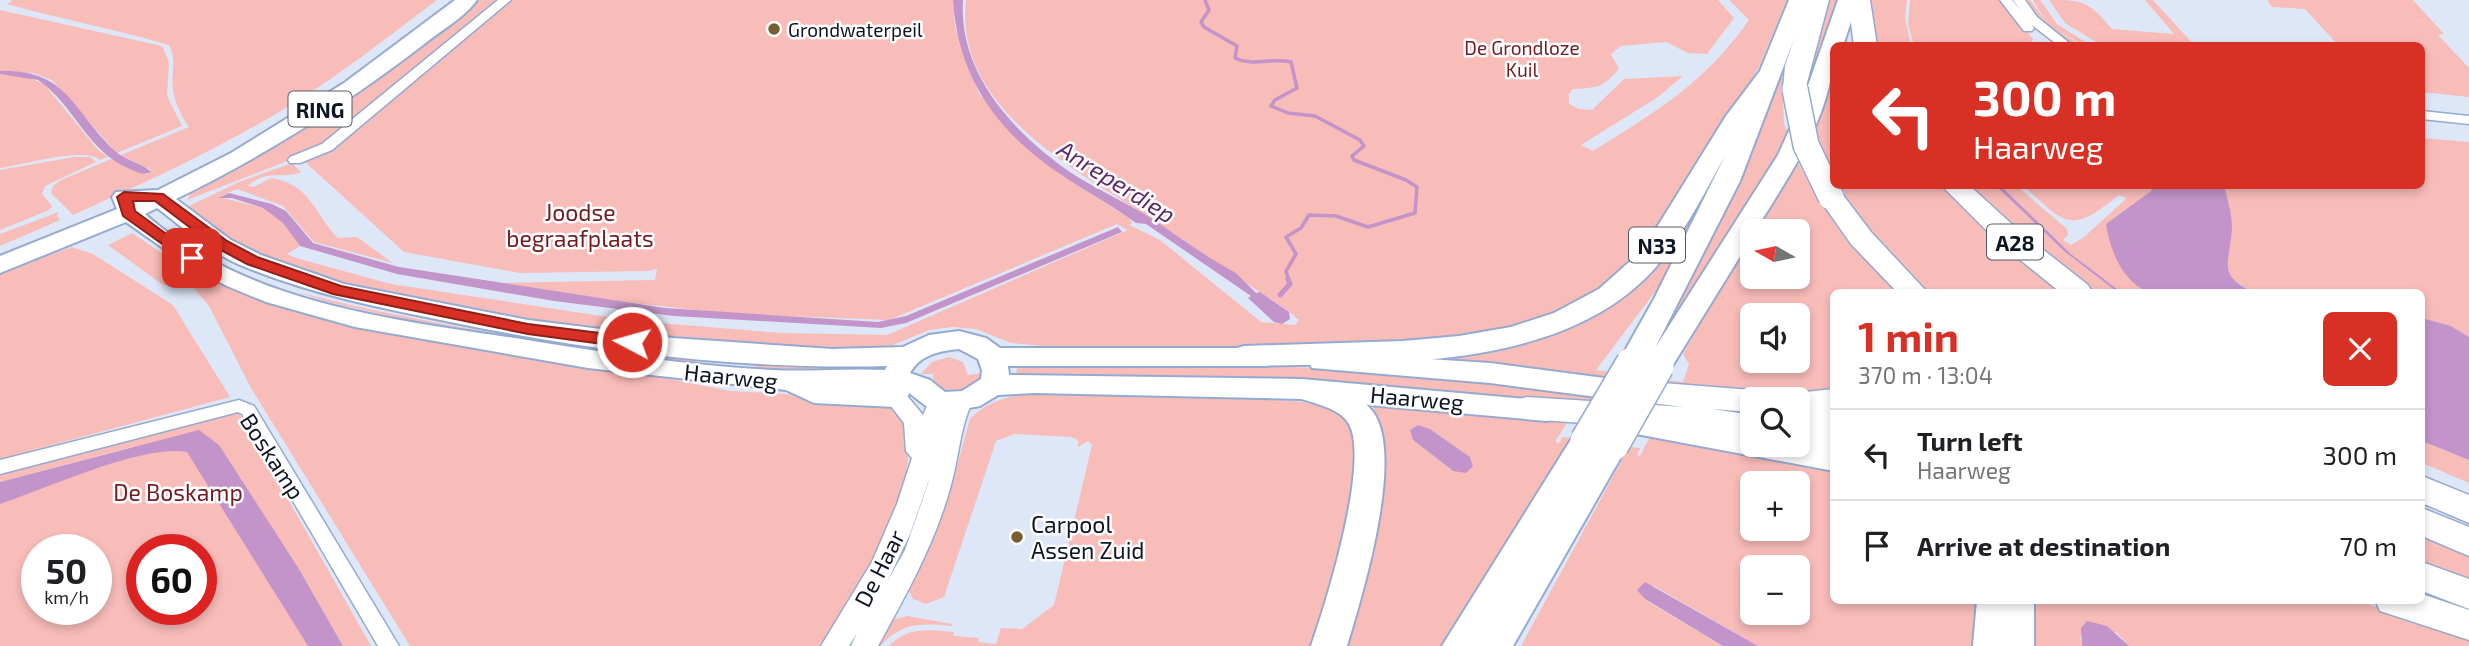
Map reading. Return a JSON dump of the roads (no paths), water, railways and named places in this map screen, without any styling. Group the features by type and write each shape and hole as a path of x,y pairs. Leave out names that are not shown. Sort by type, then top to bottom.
{"highway":[{"name":"N33","path":"1642,374 1668,299 1728,181 1799,0"},
{"path":"1818,0 1797,66 1797,115 1805,146 1831,197 1861,238 1910,289"},
{"name":"N33","path":"1834,42 1848,0"},
{"path":"1859,0 1865,42"},
{"name":"N33","path":"1460,646 1600,443 1642,374 1790,155 1814,100 1830,53"},
{"name":"N33","path":"1244,356 1460,346 1515,335 1583,310 1622,285 1645,262 1748,98 1772,71"},
{"name":"A28","path":"1958,189 2022,248 2074,289"},
{"path":"1642,374 1740,398"},
{"path":"1302,389 1349,406 1364,423 1370,446 1349,582 1329,646"},
{"path":"1810,401 1830,400"},
{"path":"1527,408 1740,425"},
{"path":"1810,436 1830,439"},
{"name":"N33","path":"1510,646 1600,443"},
{"path":"2425,490 2469,510"},
{"path":"2425,522 2469,541"},
{"name":"N33","path":"1494,646 1554,549"},
{"path":"2425,577 2469,594"},
{"path":"1991,646 1994,604"},
{"path":"2015,646 2017,604"},
{"path":"2405,604 2469,625"}],"main road":[{"name":"RING","path":"0,265 126,205 315,96 443,0"},
{"name":"RING","path":"0,249 126,205 158,197 310,116 373,73 467,0"},
{"name":"Haarweg","path":"158,197 214,239 252,261 339,290 579,337 717,351 809,355 832,358 901,377"},
{"name":"Haarweg","path":"126,205 180,251 222,275 279,298 331,313 608,362 793,382 814,393 901,377"},
{"path":"901,377 930,334 959,331 977,333 975,385"},
{"path":"901,377 937,350 966,352 981,361 975,385"},
{"name":"Haarweg","path":"975,385 1097,355 1244,356 1490,373 1642,374 1740,407"},
{"path":"901,377 919,405 975,385"},
{"name":"Haarweg","path":"975,385 1008,391 1080,384 1302,389 1527,408 1740,442"},
{"path":"1810,418 1830,421"},
{"name":"Haarweg","path":"1810,455 1830,459"}],"street":[{"path":"295,160 327,147 505,0"},
{"path":"2006,0 2025,26 2047,42"},
{"path":"2019,0 2034,20 2062,42"},
{"path":"2425,108 2469,113"},
{"path":"2425,115 2469,120"},
{"name":"De Haar","path":"864,646 917,552 927,484 917,419 901,377"},
{"name":"De Haar","path":"834,646 878,576 907,510 927,484 975,385"},
{"name":"Boskamp","path":"0,467 239,406 247,410 389,646"}],"waterway":[{"path":"1205,0 1209,10 1201,22 1204,27 1237,46 1235,58 1249,62 1291,62 1297,88 1275,100 1271,106 1288,113 1315,116 1360,140 1364,146 1352,156 1354,160 1406,180 1417,187 1415,213 1368,227 1336,216 1309,215 1301,228 1286,237 1296,254 1286,271 1289,281"},
{"path":"1280,295 1290,284 1288,279"}],"place":[{"name":"Grondwaterpeil","path":"774,29"},
{"name":"Carpool Assen Zuid","path":"1017,537"}],"park label":[{"name":"De Grondloze Kuil","path":"1522,58"},
{"name":"Joodse begraafplaats","path":"580,225"},
{"name":"De Boskamp","path":"178,492"}],"water label":[{"name":"Anreperdiep","path":"1117,181"}]}
